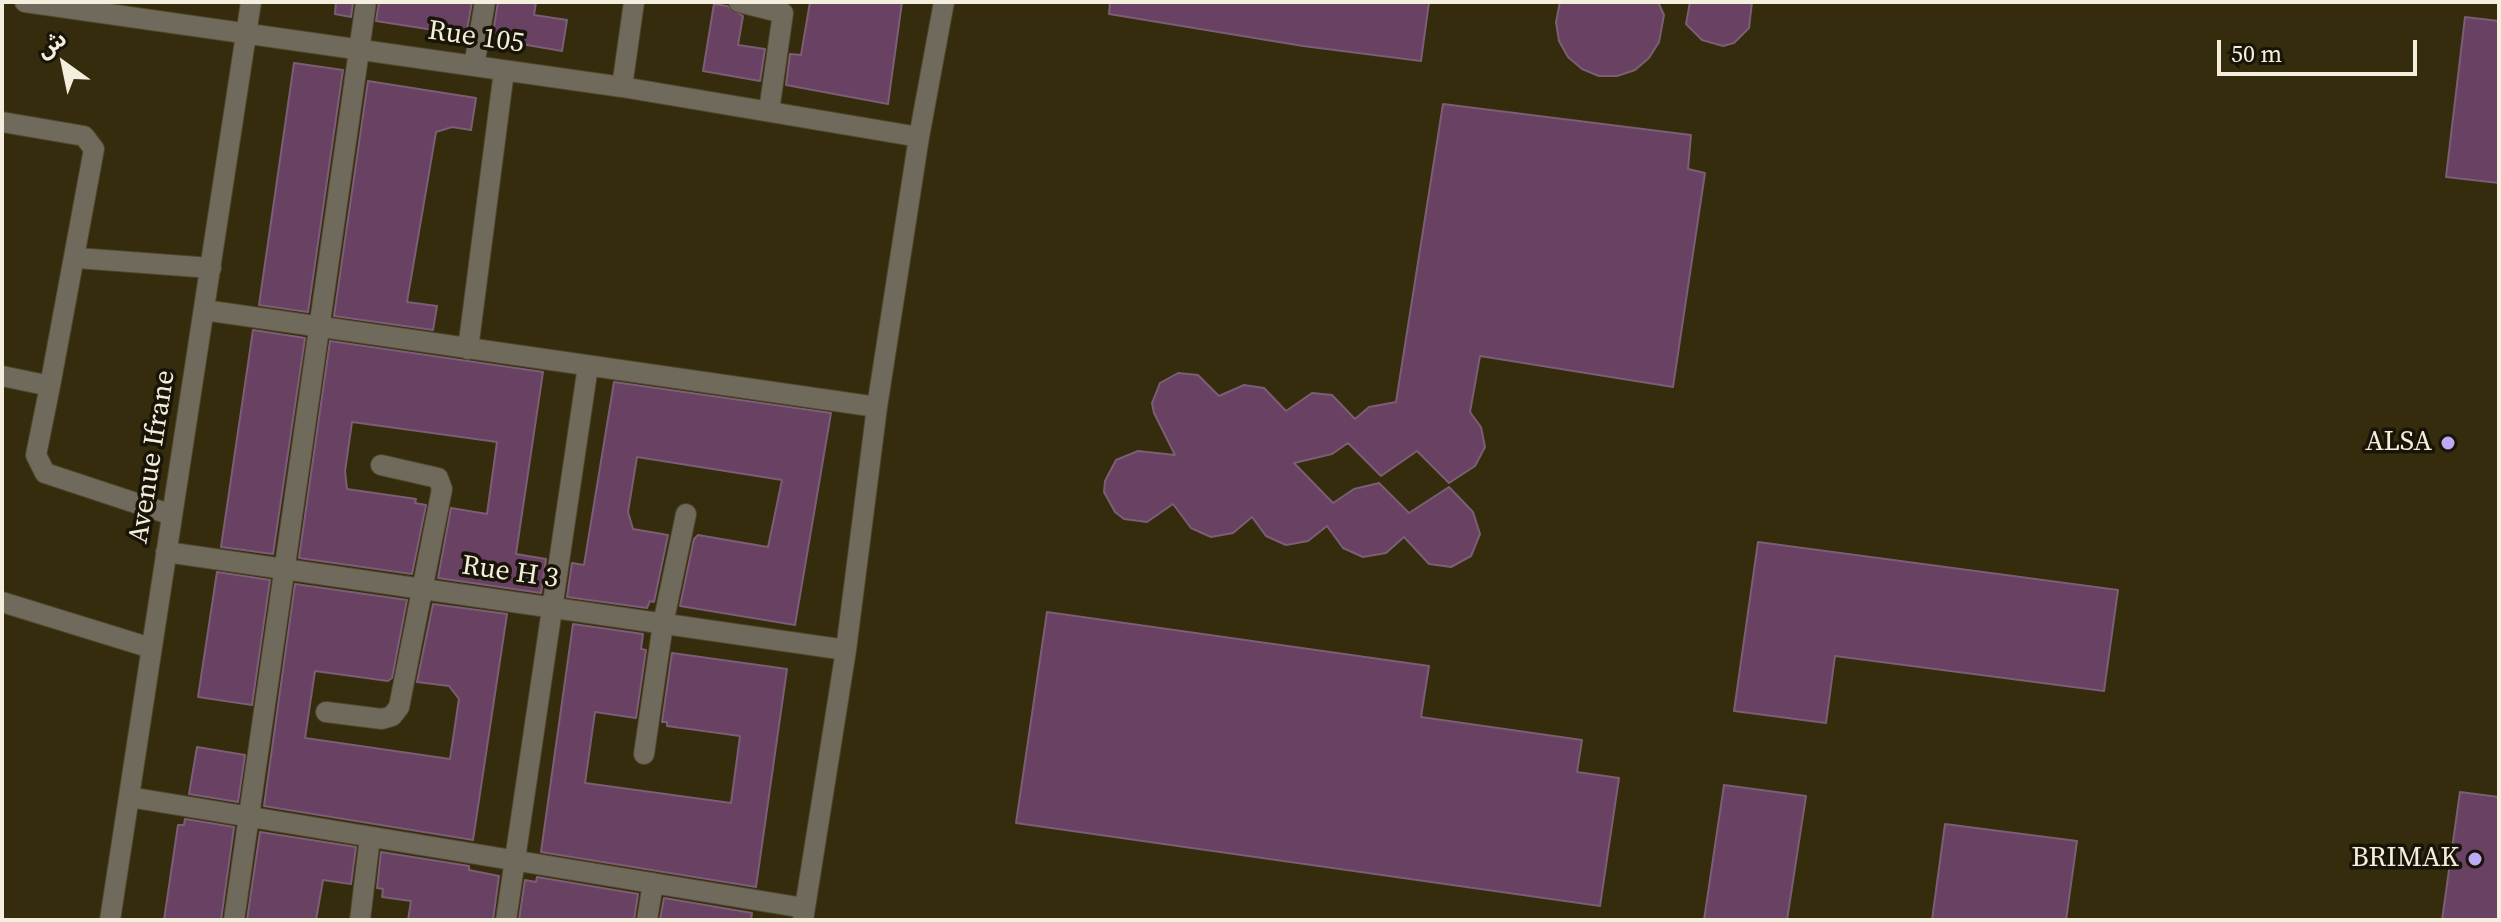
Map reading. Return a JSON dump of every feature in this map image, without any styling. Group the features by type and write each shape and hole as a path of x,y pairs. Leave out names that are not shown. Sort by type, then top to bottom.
{"street":[{"name":"Rue 105","path":"25,2 622,87 919,137"},
{"name":"Avenue Ifrane","path":"110,920 251,2"},
{"path":"234,920 366,2"},
{"path":"474,66 485,2"},
{"path":"622,87 634,2"},
{"path":"739,2 783,13 769,111"},
{"path":"129,797 653,883 804,914 846,650 877,407 919,137 944,2"},
{"path":"468,349 504,71"},
{"path":"2,122 84,136 92,143 77,258 36,455 45,473 172,515"},
{"path":"77,258 211,268"},
{"path":"204,310 877,407"},
{"path":"506,920 588,366"},
{"path":"2,376 50,386"},
{"path":"326,712 382,719 392,716 399,707 441,483 438,478 381,465"},
{"path":"644,754 663,624 686,514"},
{"name":"Rue H 3","path":"166,552 846,650"},
{"path":"2,602 151,648"},
{"path":"360,920 370,837"},
{"path":"647,920 653,883"}],"building":[{"path":"336,2 353,2 351,17 335,14"},
{"path":"379,2 472,2 466,35 376,21"},
{"path":"498,2 536,2 534,15 567,20 562,51 492,39"},
{"path":"810,2 902,2 888,104 786,85 790,54 801,55"},
{"path":"1110,2 1429,2 1421,61 1303,46 1109,14"},
{"path":"1560,2 1658,2 1664,15 1659,42 1649,58 1635,70 1617,76 1599,76 1582,69 1568,57 1559,41 1556,22"},
{"path":"1690,2 1752,2 1749,28 1734,43 1723,46 1702,40 1686,24"},
{"path":"714,4 727,6 743,16 738,45 765,49 760,81 703,71"},
{"path":"2465,17 2499,21 2499,183 2446,177"},
{"path":"294,63 343,70 308,312 259,305"},
{"path":"368,81 476,98 471,130 452,127 436,132 407,302 437,306 433,330 334,316"},
{"path":"1443,104 1691,135 1688,169 1705,173 1673,387 1480,356 1470,412 1481,427 1485,447 1475,466 1449,483 1417,451 1381,476 1348,443 1332,454 1294,463 1333,503 1354,489 1379,483 1409,513 1449,487 1473,512 1480,534 1471,556 1451,567 1429,564 1404,537 1386,553 1363,557 1343,548 1327,526 1308,541 1286,545 1266,536 1252,517 1233,533 1211,537 1191,528 1173,504 1147,522 1124,519 1115,512 1104,492 1105,481 1116,460 1138,451 1175,455 1152,403 1160,383 1178,373 1198,375 1219,396 1244,385 1264,388 1286,411 1312,393 1332,395 1355,419 1369,407 1396,402"},
{"path":"253,330 305,338 273,554 221,547"},
{"path":"330,341 543,372 516,554 546,559 541,593 438,578 451,508 487,514 497,442 352,422 345,471 347,489 416,499 415,503 426,505 412,574 299,558"},
{"path":"614,382 831,413 795,625 680,606 694,539 698,535 768,547 782,480 637,457 628,512 633,529 668,535 654,602 650,601 647,608 567,597 572,563 584,565"},
{"path":"1758,542 2118,590 2104,691 1835,656 1826,723 1734,711"},
{"path":"217,572 270,580 252,705 198,697"},
{"path":"295,584 407,600 392,678 388,681 315,671 305,738 450,759 459,699 449,686 417,682 433,604 507,614 473,840 264,806"},
{"path":"1047,612 1429,666 1421,717 1582,740 1577,772 1619,778 1600,906 1016,823"},
{"path":"573,624 643,634 641,649 646,650 636,718 595,712 585,783 731,803 740,736 667,726 667,722 662,722 672,653 787,669 756,887 541,852"},
{"path":"197,747 245,755 238,802 189,794"},
{"path":"1724,785 1806,796 1787,920 1704,920"},
{"name":"BRIMAK","path":"2460,792 2499,797 2499,920 2442,920"},
{"path":"185,819 234,827 221,920 164,920 178,825 184,825"},
{"path":"1945,824 2077,841 2066,920 1932,920"},
{"path":"260,832 356,847 351,884 323,880 316,920 247,920"},
{"path":"381,852 469,866 469,870 499,876 493,920 408,920 411,901 382,897 383,889 377,888"},
{"path":"537,877 638,894 634,920 519,920 525,880 536,882"},
{"path":"664,898 752,913 751,920 660,920"}],"place":[{"name":"ALSA","path":"2448,443"},
{"name":"BRIMAK","path":"2475,859"}]}
